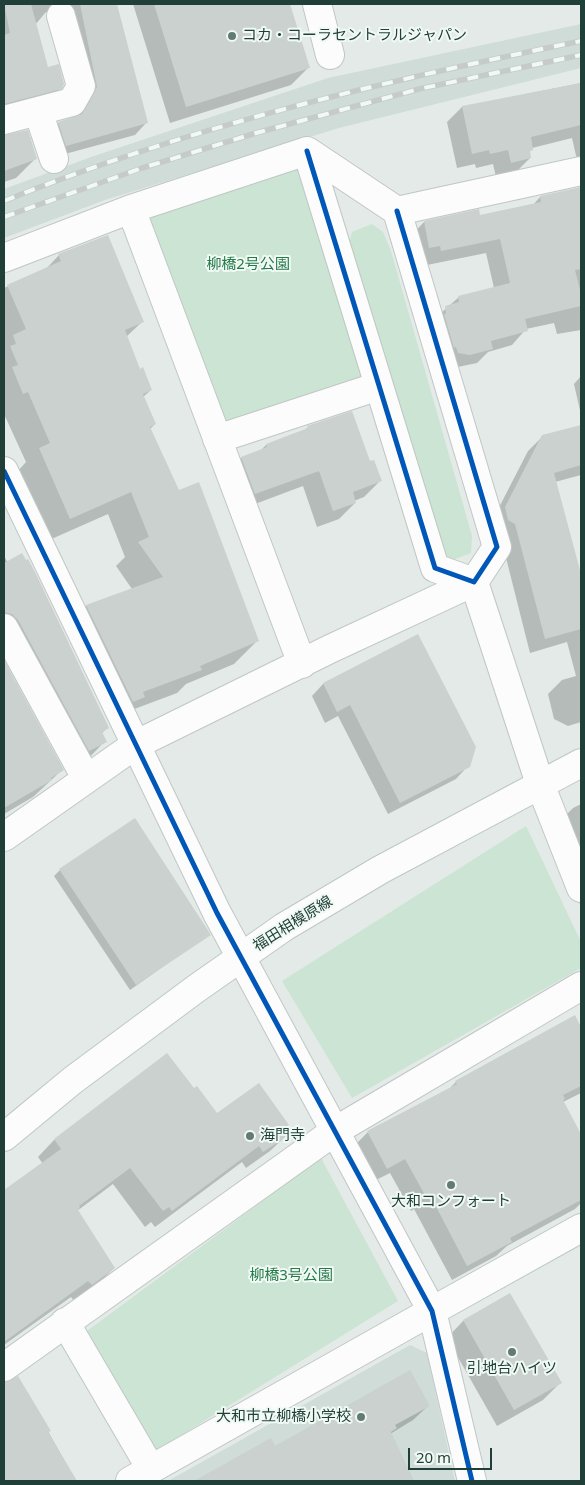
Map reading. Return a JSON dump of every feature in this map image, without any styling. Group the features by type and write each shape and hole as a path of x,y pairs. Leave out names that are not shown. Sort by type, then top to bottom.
{"street":[{"path":"317,4 330,55"},
{"path":"4,120 72,102 82,86 61,16"},
{"path":"38,111 54,159"},
{"path":"4,258 131,209 306,151"},
{"path":"4,837 135,745 474,582 497,547 398,210 306,151"},
{"path":"306,151 434,568 474,582"},
{"path":"398,210 581,171"},
{"path":"131,209 302,664"},
{"path":"218,439 379,386"},
{"path":"4,471 217,913 432,1311 472,1481"},
{"path":"474,582 540,784 581,888"},
{"path":"4,628 86,778"},
{"name":"福田相模原線","path":"4,1137 73,1080 284,927 380,870 581,763"},
{"path":"4,1367 335,1131 581,986"},
{"path":"65,1322 141,1475 581,1228"}],"shaded area":[{"path":"581,24 581,68 339,128 105,200 4,238 4,189 94,156 328,78"},
{"name":"大和市立柳橋小学校","path":"410,1345 427,1353 455,1481 168,1481"}],"green space":[{"name":"柳橋2号公園","path":"307,151 379,386 217,439 131,209"},
{"path":"372,224 383,232 391,251 472,536 471,553 450,561 438,550 348,248 352,232"},
{"path":"526,826 581,942 581,968 352,1098 282,981"},
{"name":"柳橋3号公園","path":"321,1158 398,1301 154,1452 87,1331"}],"building":[{"path":"4,4 31,4 48,67 59,64 64,84 62,89 4,104 4,35 10,33"},
{"path":"80,4 117,4 148,123 66,146 58,122 82,114 97,87"},
{"name":"コカ・コーラセントラルジャパン","path":"154,4 290,4 310,68 186,107"},
{"path":"581,83 581,125 531,137 533,150 530,151 531,158 511,163 508,150 490,154 489,150 472,154 462,106"},
{"path":"28,130 37,159 4,171 4,135"},
{"path":"581,187 581,269 575,270 581,294 581,306 525,319 528,331 491,341 493,349 470,355 458,353 456,347 454,348 444,314 446,314 445,306 459,302 458,296 510,283 500,239 441,251 440,246 429,248 424,221 479,209 480,215 541,202 540,196"},
{"path":"108,235 144,322 125,330 140,369 143,367 152,390 143,394 156,424 150,427 179,490 199,482 259,641 200,666 202,670 143,692 145,697 133,702 86,605 163,577 138,542 149,537 131,492 70,519 39,448 50,443 28,392 23,394 12,367 18,365 10,346 16,344 13,335 26,329 7,285 61,261 58,254"},
{"path":"352,411 370,461 374,460 382,481 353,492 356,503 333,511 319,471 255,494 241,457 267,447 266,444 308,428 307,426"},
{"path":"581,425 581,465 554,473 581,574 581,629 545,639 515,524 508,520 505,507 542,435"},
{"path":"22,553 26,560 28,559 36,574 109,728 102,732 107,742 89,751 18,620 12,614 4,612 4,563"},
{"path":"418,634 476,747 470,767 400,803 350,705 337,712 323,683"},
{"path":"4,660 64,770 51,778 52,780 4,808"},
{"path":"135,818 211,935 136,985 59,869"},
{"path":"575,1015 581,1027 581,1086 563,1095 565,1099 563,1100 581,1134 581,1200 510,1238 512,1242 467,1266 430,1195 426,1197 405,1159 387,1169 367,1131 457,1084 455,1081"},
{"path":"167,1053 194,1088 197,1086 217,1113 259,1083 289,1125 284,1128 289,1135 263,1152 259,1146 172,1211 169,1207 163,1211 130,1168 79,1206 78,1210 115,1268 92,1285 88,1281 4,1342 4,1190 61,1149 54,1139"},
{"name":"引地台ハイツ","path":"510,1293 562,1383 514,1410 463,1320"},
{"path":"410,1370 430,1406 395,1425 397,1428 391,1432 414,1481 194,1481 271,1438 275,1446"},
{"path":"18,1376 51,1431 48,1432 77,1481 4,1481 4,1382"}],"railway":[{"path":"4,201 74,174 145,150 289,108 434,72 581,41"},
{"path":"4,217 142,168 256,133 419,89 581,55"}],"cycle path":[{"path":"307,151 435,568 474,582 497,547 397,211"},
{"path":"4,471 217,913 432,1311 472,1481"}],"place":[{"name":"コカ・コーラセントラルジャパン","path":"232,36"},
{"name":"海門寺","path":"250,1136"},
{"name":"大和コンフォート","path":"451,1185"},
{"name":"引地台ハイツ","path":"512,1352"},
{"name":"大和市立柳橋小学校","path":"361,1417"}]}
